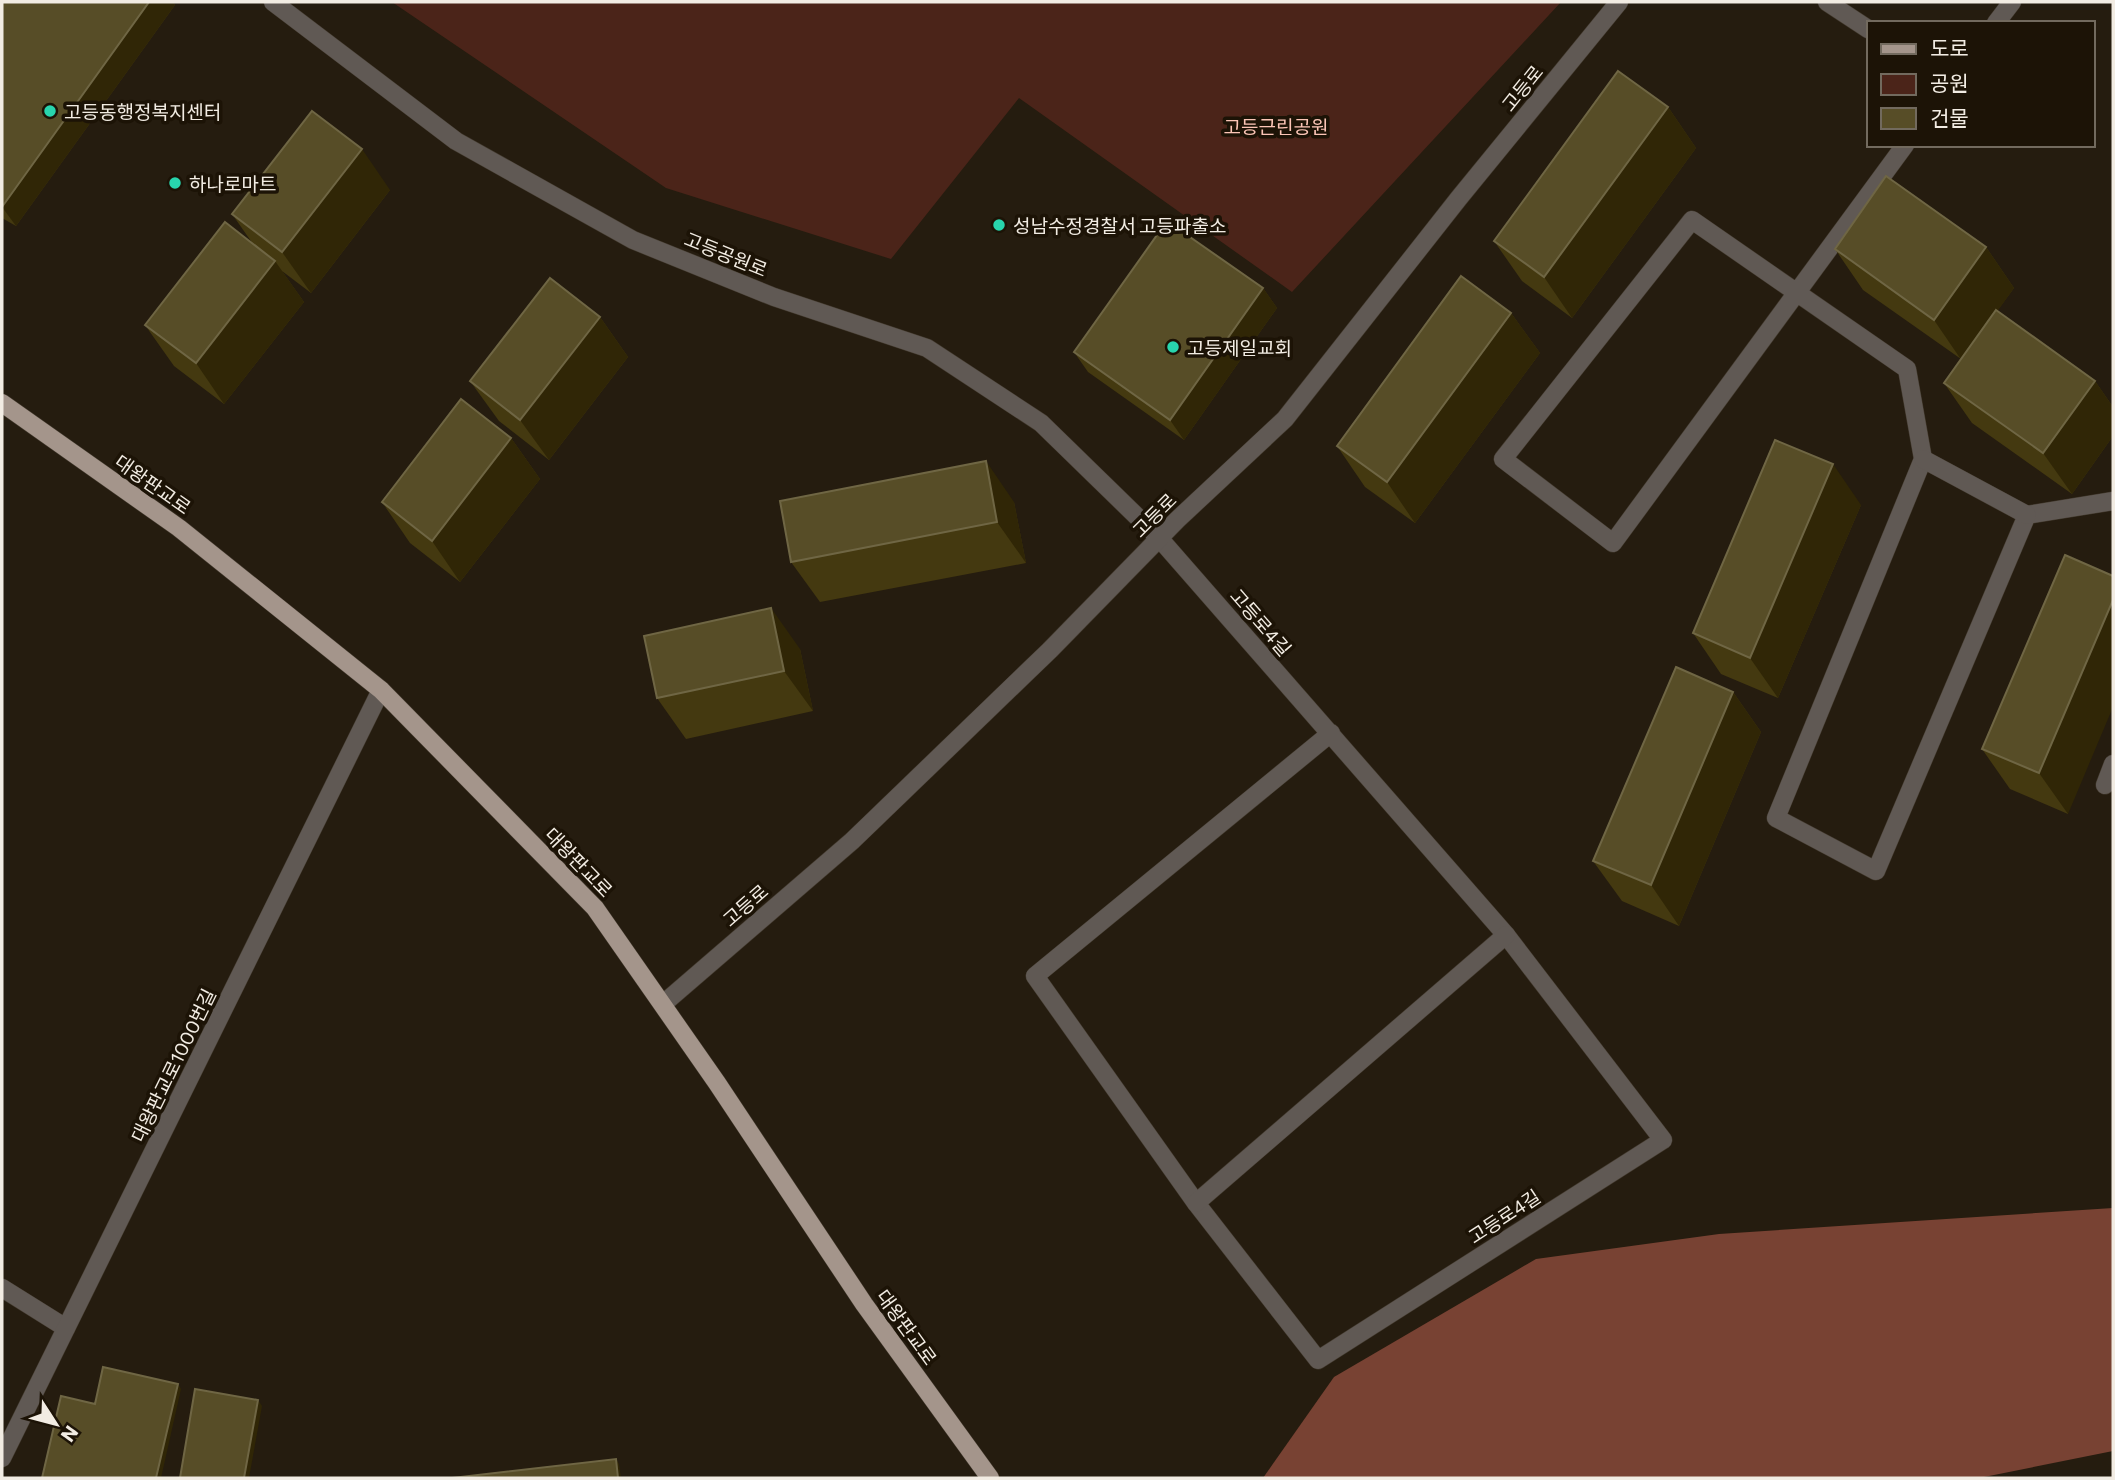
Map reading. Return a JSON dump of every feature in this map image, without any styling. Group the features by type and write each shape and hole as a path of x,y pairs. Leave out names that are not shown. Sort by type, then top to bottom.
{"main road":[{"name":"대왕판교로","path":"2,403 179,528 382,690 596,908 864,1304 990,1478"}],"street":[{"name":"고등공원로","path":"273,2 456,141 633,240 774,296 927,348 1041,423 1160,539"},
{"name":"고등로","path":"663,1004 852,841 1285,419 1459,198 1619,2"},
{"path":"1827,2 1867,28"},
{"path":"1998,21 2012,2"},
{"path":"1904,147 1797,293 1613,543 1503,459 1692,220 1797,293 1907,369 1923,459 1776,818 1876,871 2026,515"},
{"path":"1923,459 2026,515 2113,501"},
{"name":"고등로4길","path":"1160,539 1331,733 1506,934 1662,1140 1318,1360 1196,1203 1035,976 1331,733"},
{"name":"대왕판교로1000번길","path":"2,1458 382,690"},
{"path":"2105,785 2113,764"},
{"path":"1196,1203 1506,934"},
{"path":"2,1288 66,1328"}],"green space":[{"name":"고등근린공원","path":"392,2 1561,2 1292,292 1019,98 891,259 666,188"}],"shaded area":[{"path":"2113,1208 2113,1451 1979,1478 1263,1478 1334,1377 1536,1259 1719,1234"}],"building":[{"name":"고등동행정복지센터","path":"2,2 149,2 2,207"},
{"path":"1618,71 1668,107 1544,277 1494,241"},
{"path":"312,111 362,149 282,252 232,214"},
{"path":"1886,176 1986,247 1934,320 1835,249"},
{"path":"1167,221 1263,288 1170,420 1074,352"},
{"path":"225,222 275,261 196,363 145,325"},
{"path":"1461,276 1511,313 1387,482 1337,446"},
{"path":"550,278 600,317 520,420 470,381"},
{"path":"1996,310 2095,381 2043,453 1944,383"},
{"path":"461,399 511,438 432,541 382,502"},
{"path":"1775,440 1833,464 1750,658 1693,633"},
{"path":"986,461 997,522 791,562 780,501"},
{"path":"2065,555 2113,576 2113,600 2039,773 1982,749"},
{"path":"771,608 784,671 657,698 644,636"},
{"path":"1676,667 1733,692 1651,885 1593,861"},
{"path":"103,1367 178,1384 156,1478 42,1478 61,1396 95,1404"},
{"path":"195,1389 258,1400 244,1478 180,1478"},
{"path":"616,1459 618,1478 452,1478"}],"place":[{"name":"고등동행정복지센터","path":"50,111"},
{"name":"하나로마트","path":"175,183"},
{"name":"성남수정경찰서 고등파출소","path":"999,225"},
{"name":"고등제일교회","path":"1173,347"}]}
